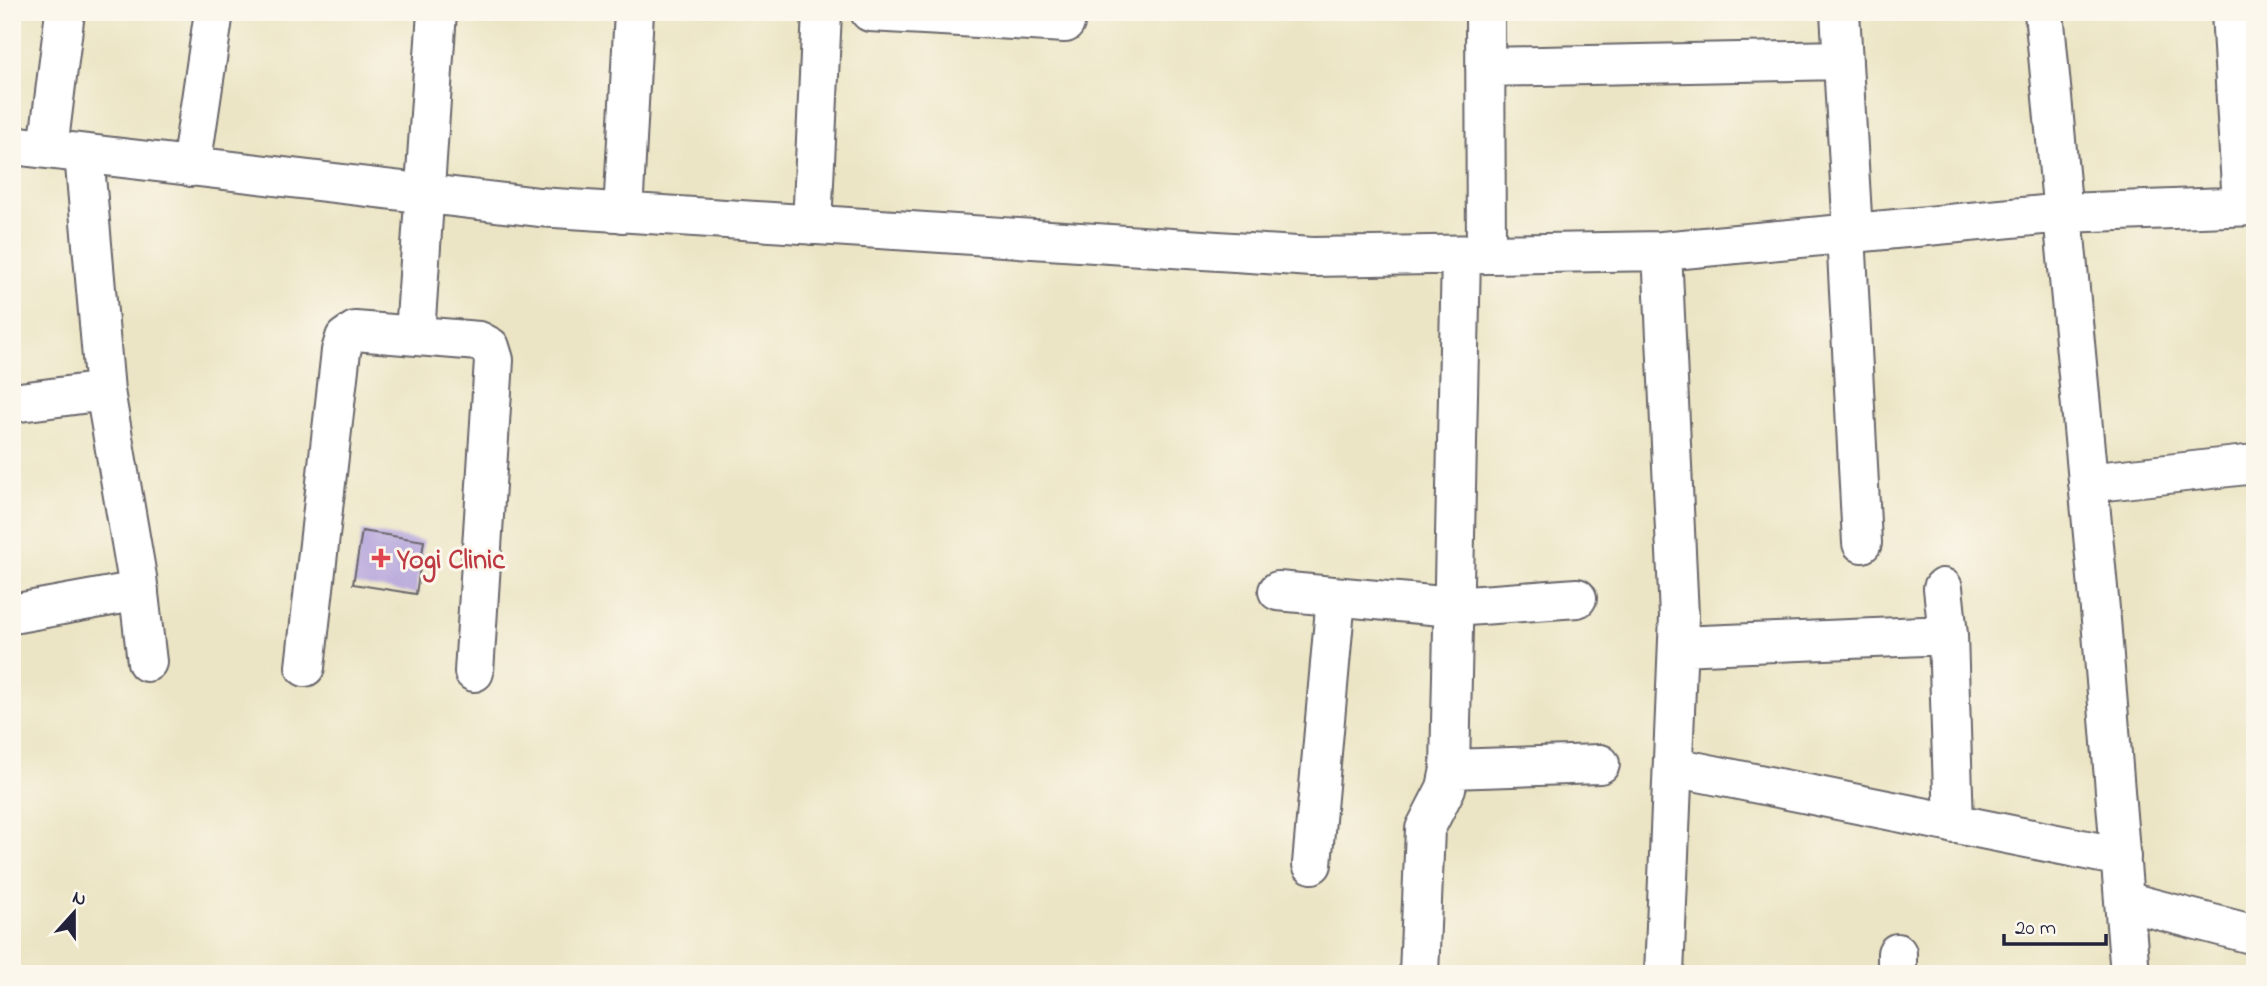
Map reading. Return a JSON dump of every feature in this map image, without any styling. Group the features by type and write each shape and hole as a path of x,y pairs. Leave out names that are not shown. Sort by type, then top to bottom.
{"street":[{"path":"65,12 48,149 105,391 139,591 147,662"},
{"path":"191,167 214,12"},
{"path":"415,334 437,12"},
{"path":"623,213 634,12"},
{"path":"812,225 822,12"},
{"path":"870,12 1065,23 1066,12"},
{"path":"1419,974 1425,829 1446,788 1450,769 1453,607 1485,67 1485,12"},
{"path":"1840,12 1862,543"},
{"path":"2044,12 2130,974"},
{"path":"48,149 539,207 1312,257 1662,251 2064,213 2249,206 2231,12"},
{"path":"1485,67 1843,60"},
{"path":"1662,251 1679,616 1664,974"},
{"path":"305,667 341,351 345,338 355,331 479,341 490,347 494,360 474,672"},
{"path":"12,403 105,391"},
{"path":"2088,483 2255,464"},
{"path":"1944,587 1954,824"},
{"path":"12,614 139,591"},
{"path":"1278,591 1453,607 1577,598"},
{"path":"1312,864 1336,597"},
{"path":"1678,646 1948,635"},
{"path":"1450,769 1600,764"},
{"path":"1674,767 2121,857"},
{"path":"2124,901 2255,935"}],"building":[{"path":"362,531 424,541 416,594 353,584"}],"place":[{"name":"Yogi Clinic","path":"381,558"}]}
